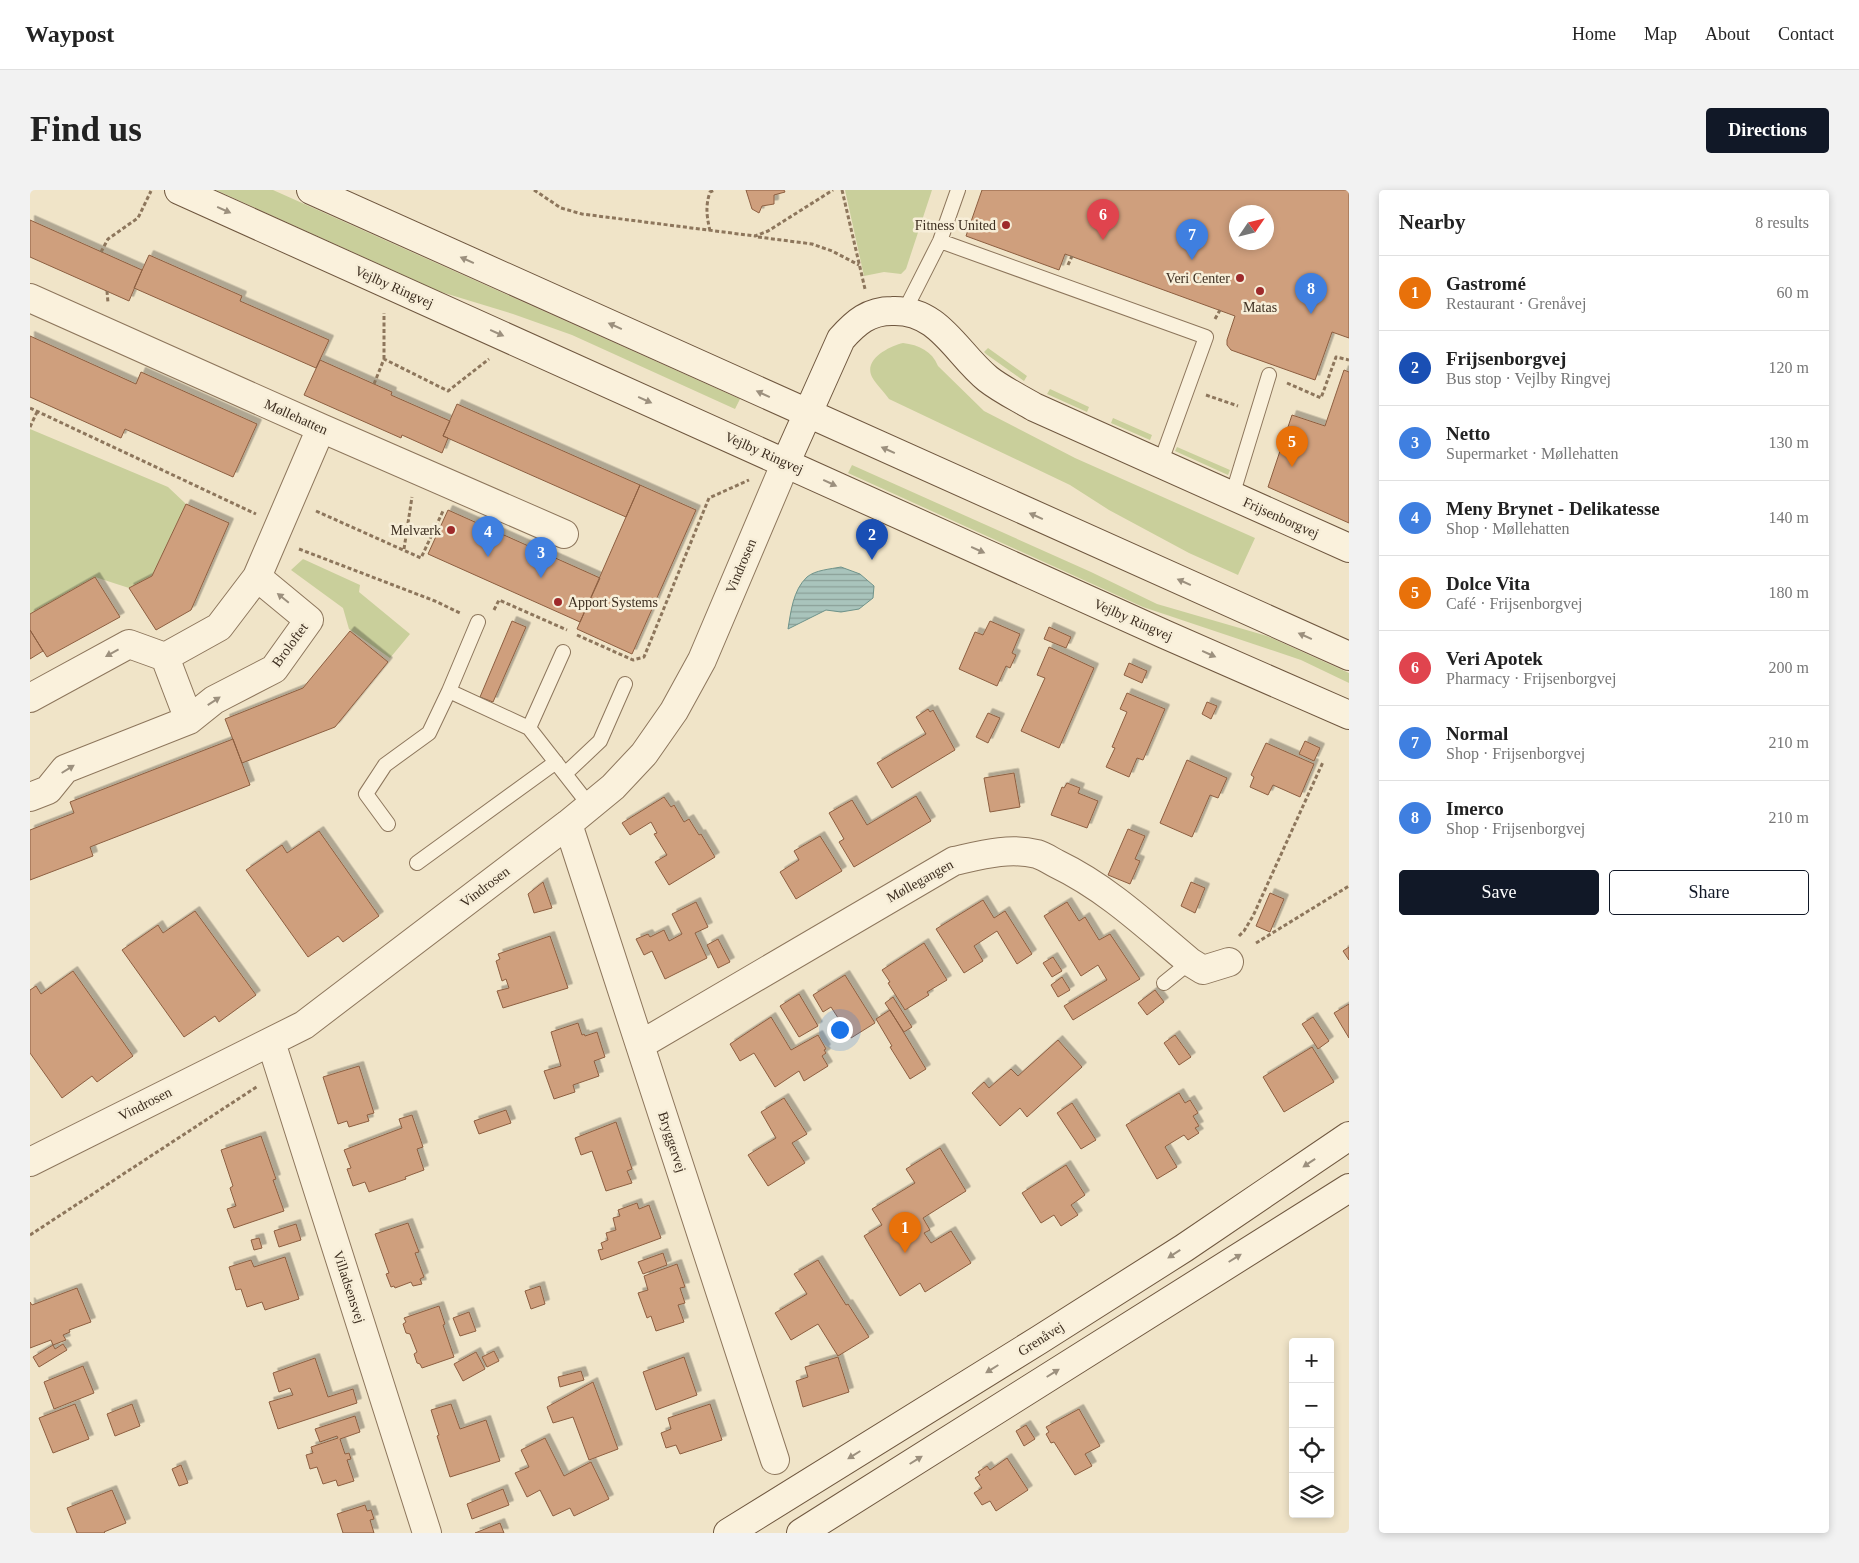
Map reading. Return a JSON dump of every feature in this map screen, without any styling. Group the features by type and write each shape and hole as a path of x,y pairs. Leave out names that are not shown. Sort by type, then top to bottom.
{"street":[{"name":"Vejlby Ringvej","path":"179,190 786,462 1155,630 1349,715"},
{"path":"311,190 1349,656"},
{"name":"Møllehatten","path":"30,298 564,534"},
{"name":"Frijsenborgvej","path":"786,462 841,339 855,323 880,311 905,310 925,316 948,336 967,359 989,380 1034,407 1349,548"},
{"path":"165,657 219,626 257,578 321,428"},
{"name":"Vindrosen","path":"30,1162 304,1025 568,824 613,787 644,754 674,711 702,660 786,462"},
{"name":"Broloftet","path":"30,797 48,790 65,769 189,720 214,700 274,669 309,620 257,578"},
{"path":"30,698 129,644 165,657 189,720"},
{"name":"Bryggervej","path":"568,824 776,1460"},
{"name":"Møllegangen","path":"640,1045 954,861 989,852 1016,851 1037,854 1076,873 1112,898 1190,962 1203,970 1232,951"},
{"name":"Villadsensvej","path":"271,1042 427,1533"},
{"name":"Grenåvej","path":"728,1533 1152,1268 1349,1136"},
{"path":"800,1533 1349,1188"}],"lane":[{"path":"905,310 940,241 958,190"},
{"path":"940,241 1206,337 1160,464"},
{"path":"1232,496 1268,375"},
{"path":"388,824 366,794 385,765 429,733 478,622"},
{"path":"529,728 563,652"},
{"path":"565,774 600,741 625,684"},
{"path":"449,691 529,728 590,806"},
{"path":"417,863 556,762"},
{"path":"1164,983 1190,962"}],"path":[{"path":"101,252 108,239 138,218 151,190"},
{"path":"534,190 561,208 582,214 812,244 832,251 859,265"},
{"path":"710,231 706,216 707,202 710,192 715,190"},
{"path":"755,236 768,232 832,190"},
{"path":"842,190 865,290"},
{"path":"374,384 384,359 384,282"},
{"path":"384,359 448,391 513,341"},
{"path":"1268,375 1321,398 1336,357 1349,360"},
{"path":"1187,388 1257,412"},
{"path":"30,408 256,514 253,523"},
{"path":"30,427 37,412"},
{"path":"499,600 634,660 644,657 709,498 786,462"},
{"path":"404,549 416,469"},
{"path":"315,510 421,558 455,486"},
{"path":"308,553 434,601"},
{"path":"1232,951 1253,916 1323,762"},
{"path":"1256,943 1349,886"}],"green space":[{"path":"216,190 273,190 740,399 735,409 572,335 513,314 441,292"},
{"path":"845,190 932,190 906,269 901,274 884,272 864,276"},
{"path":"903,343 920,347 929,353 938,366 984,411 1075,458 1255,538 1238,575 1189,553 1109,510 1070,485 889,399 872,377 871,365 879,354"},
{"path":"988,348 1027,376 1024,381 986,354 984,352"},
{"path":"1050,389 1089,407 1087,412 1047,394"},
{"path":"1113,418 1152,435 1150,440 1111,423"},
{"path":"30,429 168,487 186,504 152,576 129,588 95,577 30,614"},
{"path":"1177,447 1230,470 1228,475 1175,451"},
{"path":"852,465 1091,572 1157,604 1267,636 1349,673 1349,683 1301,660 1143,607 848,473"},
{"path":"303,559 360,585 359,592 410,634 390,658 349,629 343,608 291,570"}],"water":[{"path":"841,567 860,574 874,586 873,598 859,609 841,612 826,610 788,629 793,601 802,582 814,573"}],"building":[{"path":"746,190 784,190 785,192 774,195 774,204 762,206 759,213 752,209"},
{"name":"Veri Center","path":"982,190 1349,190 1349,338 1332,332 1315,380 1231,350 1227,345 1227,340 1235,316 1065,254 1059,270 966,236"},
{"path":"30,220 142,270 129,301 30,257"},
{"path":"149,255 242,296 240,301 329,340 316,368 134,288"},
{"path":"30,336 136,384 141,372 257,424 233,477 125,429 121,438 30,397"},
{"path":"320,360 392,392 391,395 450,421 443,436 448,438 442,453 402,435 401,438 304,395"},
{"path":"1344,370 1349,372 1349,523 1268,487 1292,415 1325,426"},
{"path":"457,404 640,485 626,517 443,436"},
{"path":"640,485 696,510 632,654 577,629"},
{"path":"186,504 229,523 191,610 156,630 129,588 152,576"},
{"path":"448,510 600,578 580,622 428,554"},
{"path":"95,577 120,617 47,657 30,630 30,614"},
{"path":"512,621 526,627 493,702 480,697"},
{"path":"990,621 1020,634 1012,653 1016,655 1010,668 1006,666 997,686 959,669 975,632 983,635"},
{"path":"1049,627 1071,637 1066,648 1044,639"},
{"path":"30,630 43,651 30,659"},
{"path":"350,631 388,662 335,727 242,763 225,719 303,688"},
{"path":"1049,647 1094,668 1059,748 1021,731 1045,678 1037,675"},
{"path":"1129,663 1147,671 1142,683 1124,675"},
{"path":"1127,693 1165,709 1143,760 1137,758 1129,777 1106,767 1115,748 1112,747 1127,712 1120,709"},
{"path":"1207,702 1217,706 1211,719 1202,714"},
{"path":"928,709 930,712 933,710 955,750 892,788 877,763 926,734 916,717"},
{"path":"988,713 1000,718 988,743 976,737"},
{"path":"233,739 250,785 90,847 93,856 30,880 30,830 74,813 70,802"},
{"path":"1305,741 1320,748 1314,761 1299,754"},
{"path":"1266,743 1314,764 1300,797 1273,785 1268,795 1250,787 1254,777 1251,775"},
{"path":"1187,760 1227,778 1218,798 1210,795 1192,837 1160,823"},
{"path":"1014,773 1020,807 990,812 984,778"},
{"path":"1067,783 1080,788 1078,793 1098,801 1087,828 1051,815 1062,787 1064,788"},
{"path":"916,796 931,821 854,867 839,842 844,839 829,813 852,800 867,825"},
{"path":"664,797 671,807 674,805 684,822 689,819 715,857 669,885 655,862 667,855 654,834 657,833 651,822 630,835 622,823"},
{"path":"1128,829 1145,836 1135,859 1140,861 1130,884 1108,875"},
{"path":"319,831 379,916 343,942 338,936 308,957 246,870 282,845 287,853"},
{"path":"820,836 842,871 796,899 780,872 799,860 794,851"},
{"path":"543,882 552,908 534,913 528,894"},
{"path":"1191,882 1205,888 1195,913 1181,906"},
{"path":"1270,893 1284,899 1270,932 1256,926"},
{"path":"983,900 994,918 1005,911 1032,954 1017,964 997,931 974,946 983,961 964,973 936,929"},
{"path":"696,902 708,927 695,933 707,958 665,979 652,951 644,955 636,939 648,934 650,937 664,930 669,941 682,934 672,914"},
{"path":"1067,902 1079,921 1085,917 1099,940 1110,934 1140,979 1073,1020 1064,1006 1107,980 1098,965 1081,976 1044,916"},
{"path":"195,911 256,995 219,1022 215,1016 184,1037 122,950 158,925 163,933"},
{"path":"550,936 568,988 503,1008 497,991 509,988 506,979 502,981 496,961 500,959 498,954"},
{"path":"718,939 730,962 718,968 707,945"},
{"path":"924,943 947,980 927,992 929,995 905,1010 882,970"},
{"path":"1349,947 1349,960 1343,951"},
{"path":"1053,957 1062,971 1052,977 1043,963"},
{"path":"73,971 133,1056 97,1082 92,1076 62,1098 30,1053 30,990 36,986 41,994"},
{"path":"845,975 875,1023 851,1038 831,1007 823,1012 813,995"},
{"path":"1062,977 1070,990 1058,997 1051,985"},
{"path":"1155,990 1164,1002 1147,1015 1138,1003"},
{"path":"799,994 818,1026 799,1037 780,1006"},
{"path":"893,997 912,1027 904,1032 885,1003"},
{"path":"1349,1004 1349,1038 1334,1013"},
{"path":"890,1010 926,1069 910,1079 890,1047 892,1046 876,1019"},
{"path":"771,1017 791,1050 818,1035 826,1049 824,1050 826,1053 822,1056 828,1066 804,1081 799,1071 775,1087 754,1053 740,1061 730,1044"},
{"path":"1313,1017 1329,1041 1318,1049 1302,1024"},
{"path":"578,1023 582,1035 584,1034 585,1036 597,1032 605,1057 594,1061 599,1076 573,1085 575,1092 554,1099 544,1071 561,1066 551,1032"},
{"path":"1175,1035 1191,1057 1179,1065 1164,1043"},
{"path":"1058,1040 1082,1067 1027,1117 1020,1108 1000,1126 972,1093 984,1082 989,1088 1011,1069 1018,1076"},
{"path":"1312,1047 1334,1082 1284,1112 1263,1077"},
{"path":"359,1066 374,1113 367,1115 369,1121 349,1127 347,1121 338,1124 323,1077"},
{"path":"1179,1093 1185,1103 1190,1100 1198,1113 1193,1116 1199,1126 1195,1128 1199,1133 1188,1140 1184,1135 1165,1147 1177,1167 1157,1179 1126,1125"},
{"path":"784,1098 807,1134 792,1143 805,1163 768,1186 748,1155 776,1138 761,1112"},
{"path":"1072,1103 1096,1140 1081,1149 1057,1113"},
{"path":"506,1110 511,1123 479,1134 474,1121"},
{"path":"412,1115 423,1147 417,1149 424,1170 405,1177 406,1179 369,1192 365,1182 353,1186 347,1169 351,1168 344,1150 402,1128 399,1119"},
{"path":"616,1122 632,1169 627,1171 632,1183 606,1191 592,1151 581,1155 575,1138"},
{"path":"261,1136 276,1179 273,1180 284,1211 234,1228 227,1209 236,1206 230,1188 233,1186 221,1150"},
{"path":"940,1148 966,1191 923,1218 930,1230 924,1233 931,1243 951,1231 971,1263 925,1292 920,1283 900,1296 864,1236 882,1225 872,1209 915,1183 906,1169"},
{"path":"1066,1165 1085,1195 1071,1205 1078,1215 1061,1226 1054,1215 1041,1223 1022,1193"},
{"path":"637,1203 639,1209 649,1205 661,1238 601,1260 598,1250 603,1249 601,1243 608,1240 606,1233 616,1230 613,1218 620,1216 618,1210"},
{"path":"408,1223 419,1252 415,1253 424,1277 420,1279 422,1284 413,1286 411,1282 395,1288 394,1286 391,1287 386,1274 389,1273 375,1234"},
{"path":"296,1224 301,1240 279,1247 274,1231"},
{"path":"259,1238 262,1248 254,1250 251,1240"},
{"path":"663,1253 667,1265 643,1274 638,1262"},
{"path":"285,1257 299,1299 265,1310 262,1302 247,1307 241,1289 236,1290 229,1267 251,1260 254,1267"},
{"path":"818,1260 846,1305 848,1304 869,1337 838,1356 818,1324 791,1340 775,1313 807,1294 794,1274"},
{"path":"677,1264 685,1287 680,1288 685,1303 678,1305 684,1322 656,1331 651,1316 647,1318 638,1293 648,1290 644,1276"},
{"path":"540,1286 545,1304 531,1309 525,1291"},
{"path":"77,1288 91,1322 69,1330 70,1332 63,1335 66,1340 53,1345 51,1340 30,1348 30,1302 32,1305"},
{"path":"439,1306 445,1324 443,1325 454,1357 422,1368 417,1363 414,1354 417,1352 410,1334 406,1333 403,1324 406,1322 404,1318"},
{"path":"469,1312 476,1331 460,1336 453,1318"},
{"path":"63,1344 67,1350 39,1367 33,1357 53,1345 55,1349"},
{"path":"494,1351 499,1361 487,1367 482,1357"},
{"path":"476,1352 485,1369 463,1381 454,1364"},
{"path":"684,1357 697,1395 656,1410 643,1372"},
{"path":"838,1357 849,1392 803,1407 796,1381 808,1377 805,1367"},
{"path":"315,1358 328,1397 353,1389 357,1403 278,1429 269,1402 293,1395 290,1388 279,1392 273,1373"},
{"path":"83,1366 94,1393 54,1409 44,1382"},
{"path":"581,1371 584,1380 560,1387 558,1377"},
{"path":"593,1382 618,1449 589,1460 573,1417 553,1423 547,1407"},
{"path":"75,1404 89,1439 53,1453 39,1418"},
{"path":"132,1404 140,1426 115,1436 107,1414"},
{"path":"451,1404 460,1429 486,1420 500,1461 450,1477 431,1410"},
{"path":"710,1404 722,1440 680,1454 676,1445 666,1448 661,1433 671,1429 668,1418"},
{"path":"1079,1409 1100,1446 1085,1454 1092,1466 1075,1475 1054,1442 1051,1443 1046,1434 1049,1432 1046,1427"},
{"path":"355,1416 360,1432 340,1439 345,1454 349,1453 351,1459 347,1460 354,1481 338,1486 336,1480 323,1484 317,1467 310,1469 306,1455 313,1453 311,1447 338,1438 337,1436 320,1442 315,1429"},
{"path":"1026,1425 1035,1439 1024,1446 1016,1431"},
{"path":"545,1438 564,1476 591,1462 609,1499 574,1516 570,1508 553,1516 540,1490 527,1497 515,1473 529,1467 521,1450"},
{"path":"1007,1458 1028,1490 996,1511 990,1501 982,1505 974,1493 982,1488 975,1478 980,1475 978,1472 987,1466 990,1470"},
{"path":"181,1465 188,1483 179,1486 172,1469"},
{"path":"503,1489 509,1505 472,1519 467,1504"},
{"path":"112,1490 126,1523 105,1533 77,1533 67,1508"},
{"path":"365,1505 367,1511 371,1510 374,1519 370,1520 374,1533 343,1533 337,1514"},
{"path":"500,1523 504,1533 475,1533"}],"place":[{"name":"Fitness United","path":"1006,225"},
{"name":"Veri Apotek","path":"1103,240"},
{"name":"Normal","path":"1192,260"},
{"name":"Veri Center","path":"1240,278"},
{"name":"Matas","path":"1260,291"},
{"name":"Imerco","path":"1311,314"},
{"name":"Dolce Vita","path":"1292,467"},
{"name":"Melværk","path":"451,530"},
{"name":"Meny Brynet - Delikatesse","path":"488,557"},
{"name":"Frijsenborgvej","path":"872,560"},
{"name":"Netto","path":"541,578"},
{"name":"Apport Systems","path":"558,602"},
{"name":"Gastromé","path":"905,1253"}]}
